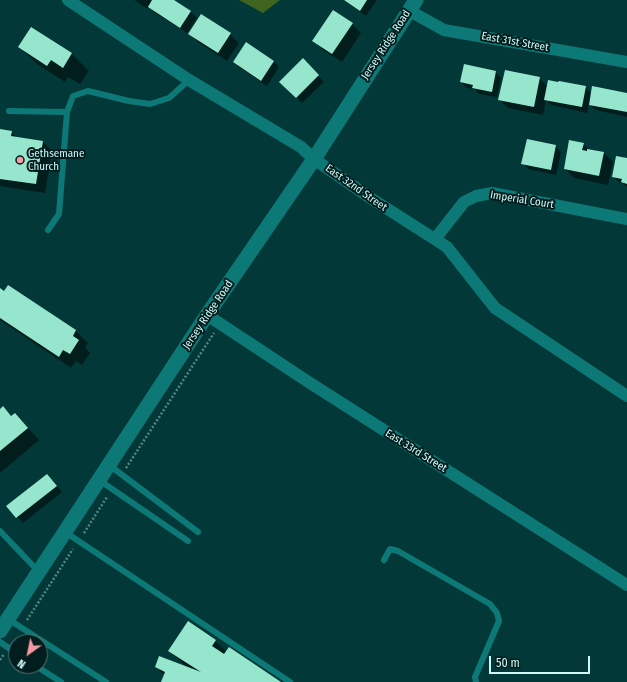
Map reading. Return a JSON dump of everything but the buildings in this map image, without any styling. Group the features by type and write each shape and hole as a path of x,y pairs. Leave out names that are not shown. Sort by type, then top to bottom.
{"street":[{"name":"East 32nd Street","path":"68,0 189,80 301,147 314,159 372,199 447,247 495,308 627,396"},
{"name":"East 31st Street","path":"412,5 444,30 627,62"},
{"name":"Jersey Ridge Road","path":"4,625 207,315 314,159 412,5"},
{"name":"Imperial Court","path":"435,239 464,202 476,196 492,193 627,219"},
{"name":"East 33rd Street","path":"207,315 316,387 627,585"}],"lane":[{"path":"48,230 59,214 67,112 73,96 88,91 128,101 150,104 169,98 189,80"},
{"path":"9,111 67,112"},
{"path":"109,465 198,532"},
{"path":"99,480 188,541"},
{"path":"0,531 39,572"},
{"path":"65,532 290,682"},
{"path":"384,560 390,549 398,551 490,604 497,613 499,621 475,677 476,682"},
{"path":"4,625 106,682"},
{"path":"48,674 61,682"}],"green space":[{"path":"239,0 280,0 263,13"}],"place":[{"name":"Gethsemane Church","path":"20,160"}]}
